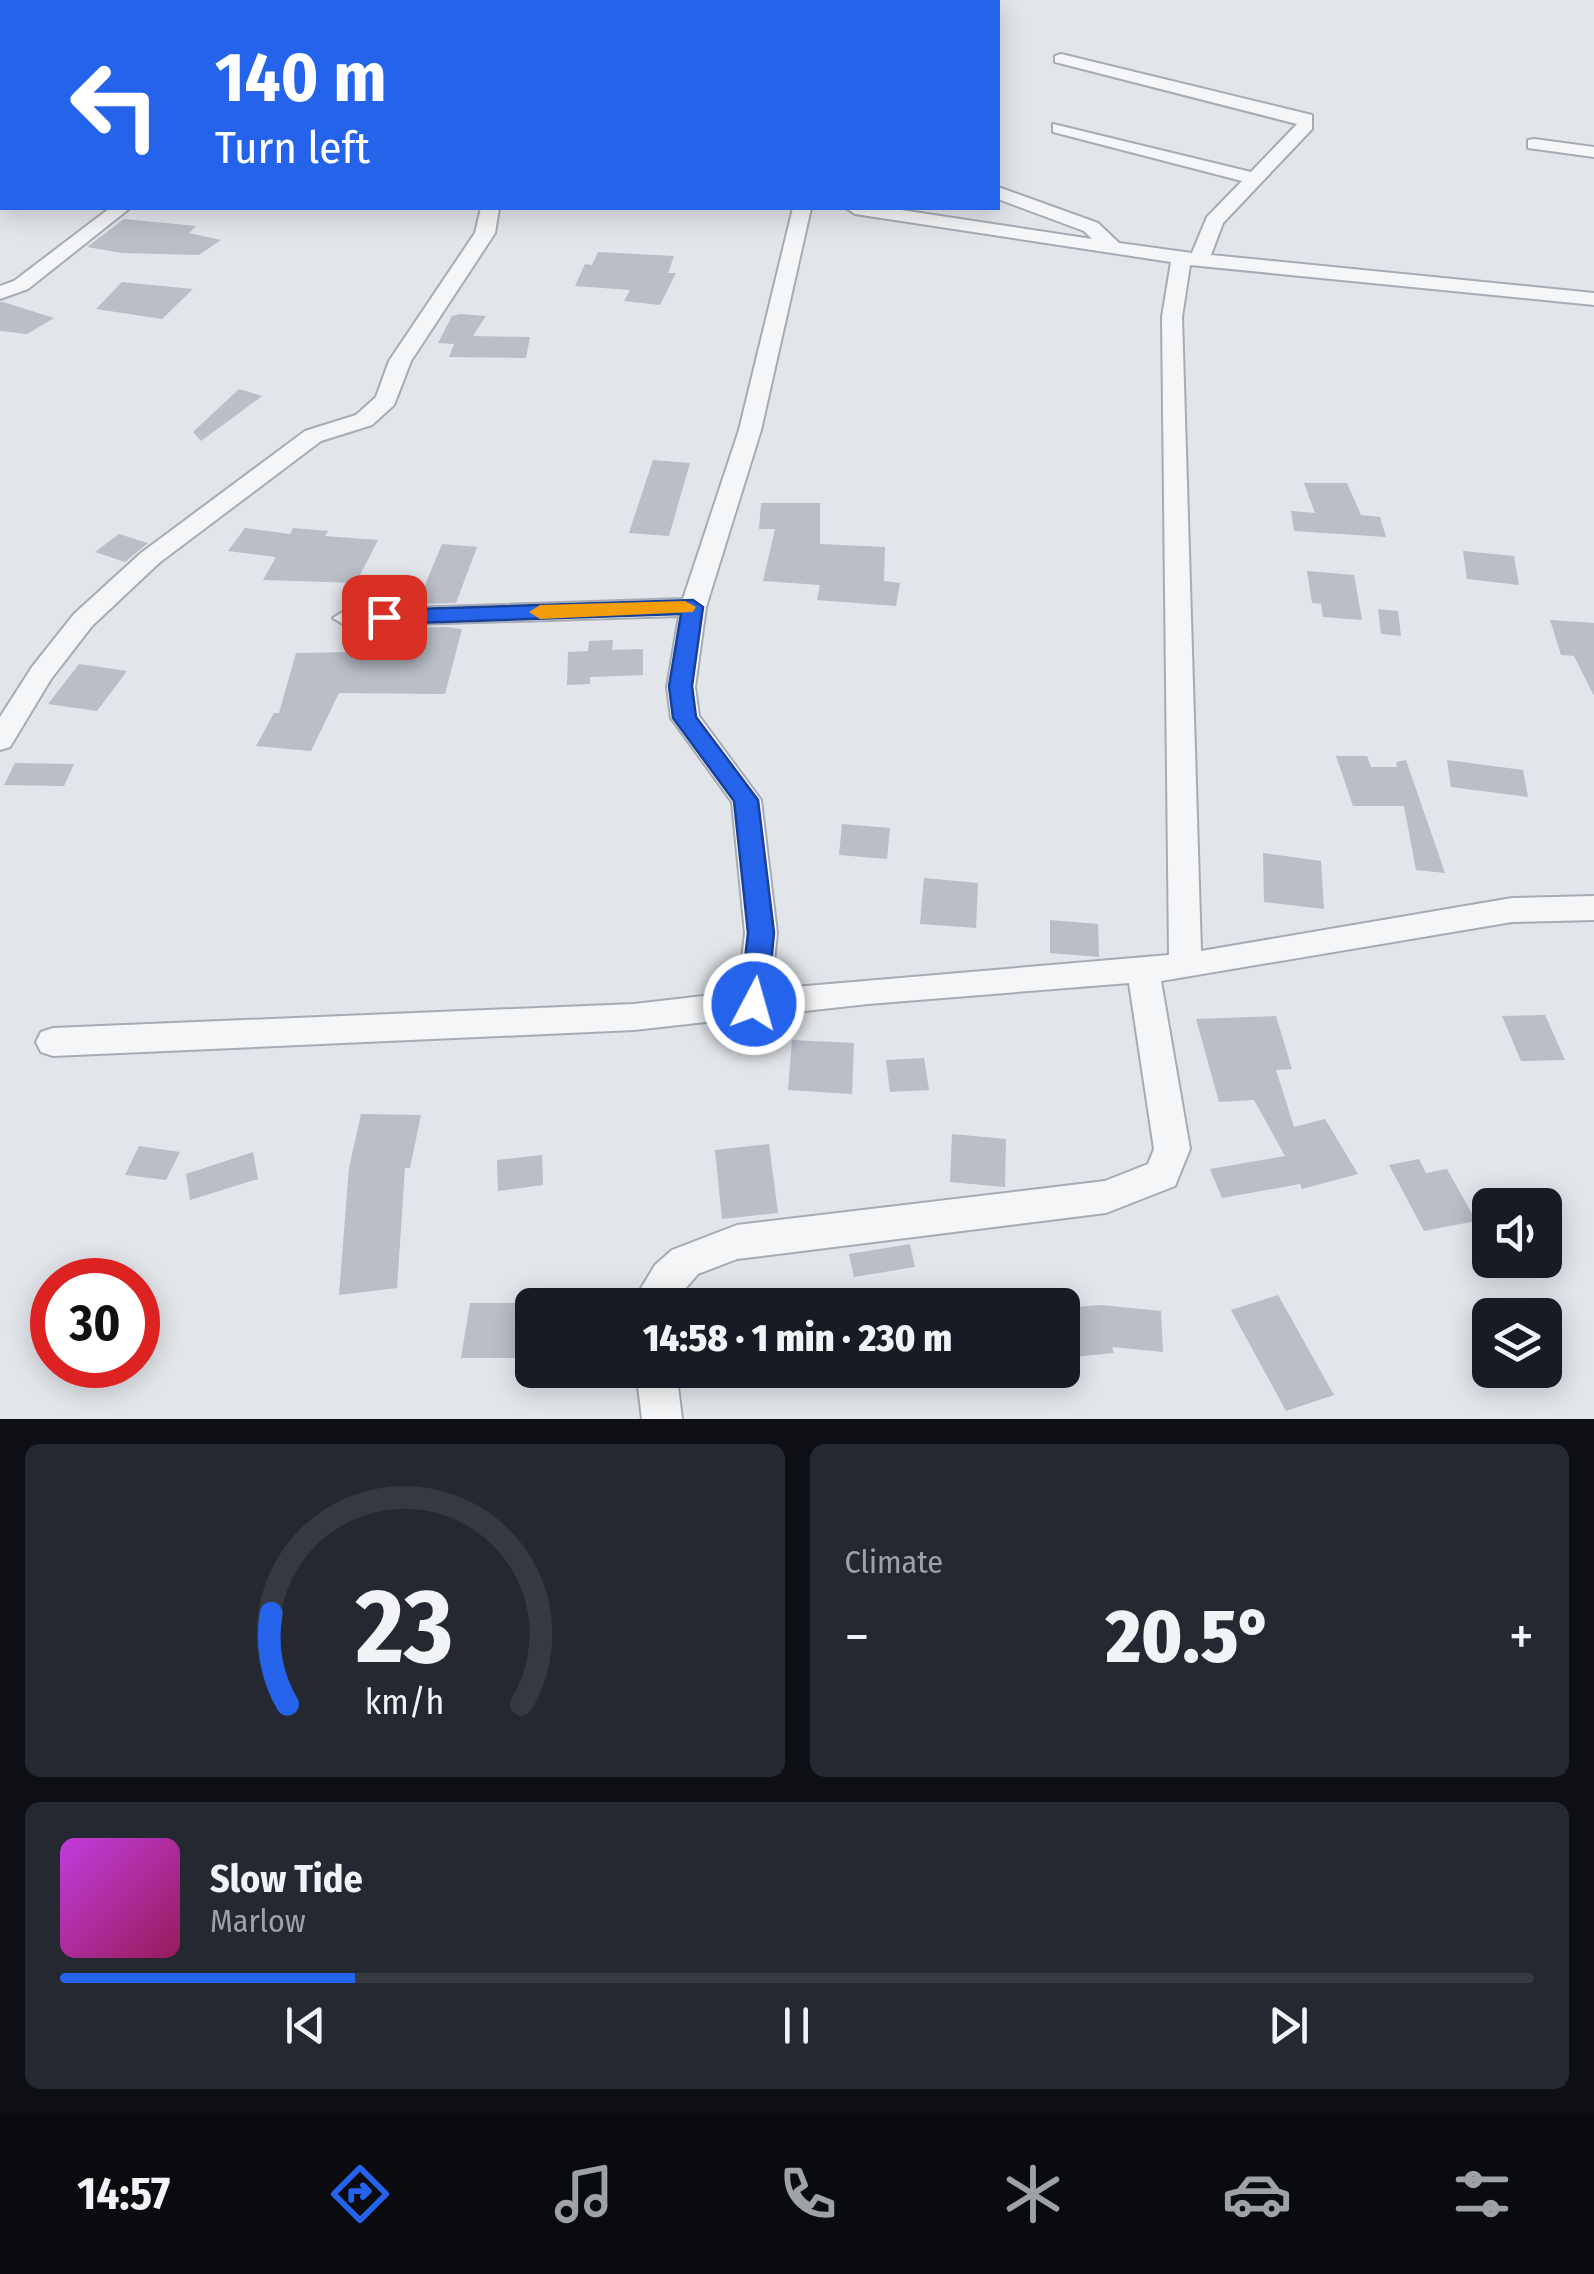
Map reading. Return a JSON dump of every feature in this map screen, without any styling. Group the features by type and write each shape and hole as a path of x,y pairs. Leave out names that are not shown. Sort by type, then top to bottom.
{"street":[{"path":"1060,60 1306,119 1306,125 1214,221 1190,259 1172,318 1185,966"},
{"path":"1059,128 1256,178"},
{"path":"1534,144 1594,152"},
{"path":"1000,194 1092,227 1112,248"},
{"path":"0,293 21,286 119,210"},
{"path":"0,740 42,673 83,620 150,558 313,436 364,420 386,400 400,361 452,289 458,270 484,233 490,210"},
{"path":"754,1004 761,933 746,800 685,718 680,686 693,607 750,430 802,210"},
{"path":"868,210 1190,259 1590,304"},
{"path":"346,618 693,607"},
{"path":"53,1042 634,1017 1185,966 1512,910 1594,908"},
{"path":"660,1288 672,1268 685,1259 738,1242 1106,1196 1162,1175 1172,1149 1143,969"},
{"path":"658,1388 662,1419"}],"building":[{"path":"124,219 196,226 189,233 221,240 199,255 122,253 87,247"},
{"path":"598,252 674,256 668,273 676,273 660,305 624,301 630,290 575,286 585,264 592,265"},
{"path":"122,282 193,289 162,319 96,309"},
{"path":"0,302 54,318 27,334 0,331"},
{"path":"452,316 486,316 473,336 530,337 526,358 449,357 454,344 438,343"},
{"path":"239,389 262,396 201,441 193,432"},
{"path":"653,460 690,463 669,536 629,533"},
{"path":"1304,483 1347,483 1361,515 1380,517 1386,537 1294,531 1291,511 1315,513"},
{"path":"761,503 820,503 820,544 885,547 884,581 900,583 896,606 817,600 820,585 763,581 775,529 759,529"},
{"path":"245,528 290,534 293,528 328,531 325,536 378,540 356,583 263,580 276,557 228,551"},
{"path":"119,534 148,543 125,562 95,552"},
{"path":"442,544 477,547 456,603 417,604"},
{"path":"1463,551 1514,556 1519,585 1467,579"},
{"path":"1307,571 1354,575 1362,620 1323,617 1321,604 1312,603"},
{"path":"1378,609 1398,611 1401,636 1381,634"},
{"path":"1550,620 1594,623 1594,696 1574,656 1561,655"},
{"path":"361,629 462,629 445,694 339,693 311,751 256,746 274,713 279,713 296,653 354,652"},
{"path":"613,640 612,650 643,649 643,675 590,677 590,684 567,685 568,652 588,651 589,641"},
{"path":"79,664 127,671 97,711 48,704"},
{"path":"1336,756 1367,756 1371,767 1397,767 1396,762 1406,760 1445,873 1416,870 1404,806 1353,806"},
{"path":"1447,760 1523,770 1528,797 1451,787"},
{"path":"15,763 74,764 64,786 4,785"},
{"path":"842,824 890,828 887,859 839,855"},
{"path":"1263,853 1321,861 1324,909 1264,902"},
{"path":"924,878 978,883 976,928 920,924"},
{"path":"1050,920 1098,924 1099,957 1050,953"},
{"path":"1545,1015 1565,1060 1521,1061 1502,1016"},
{"path":"1276,1016 1292,1069 1276,1070 1294,1127 1325,1119 1358,1174 1302,1189 1300,1184 1222,1198 1210,1169 1285,1156 1254,1100 1219,1102 1196,1019"},
{"path":"792,1040 854,1043 852,1094 788,1090"},
{"path":"924,1058 929,1090 890,1092 886,1060"},
{"path":"361,1114 421,1115 410,1168 405,1168 397,1288 339,1295 349,1168"},
{"path":"952,1134 1006,1139 1005,1187 950,1182"},
{"path":"769,1144 778,1213 722,1219 715,1150"},
{"path":"139,1146 180,1152 166,1180 125,1175"},
{"path":"253,1152 258,1179 190,1200 186,1174"},
{"path":"542,1155 543,1185 498,1191 497,1160"},
{"path":"1419,1159 1426,1173 1447,1169 1472,1214 1472,1222 1424,1231 1389,1165"},
{"path":"910,1244 915,1267 854,1277 849,1254"},
{"path":"1278,1295 1334,1395 1286,1411 1231,1310"},
{"path":"470,1303 515,1303 515,1358 461,1358"},
{"path":"1080,1307 1161,1311 1163,1352 1112,1347 1114,1353 1080,1356"}],"slow traffic":[{"path":"540,612 685,607"}],"route":[{"path":"384,617 693,607 680,686 685,718 746,800 761,933 754,1004"}]}
